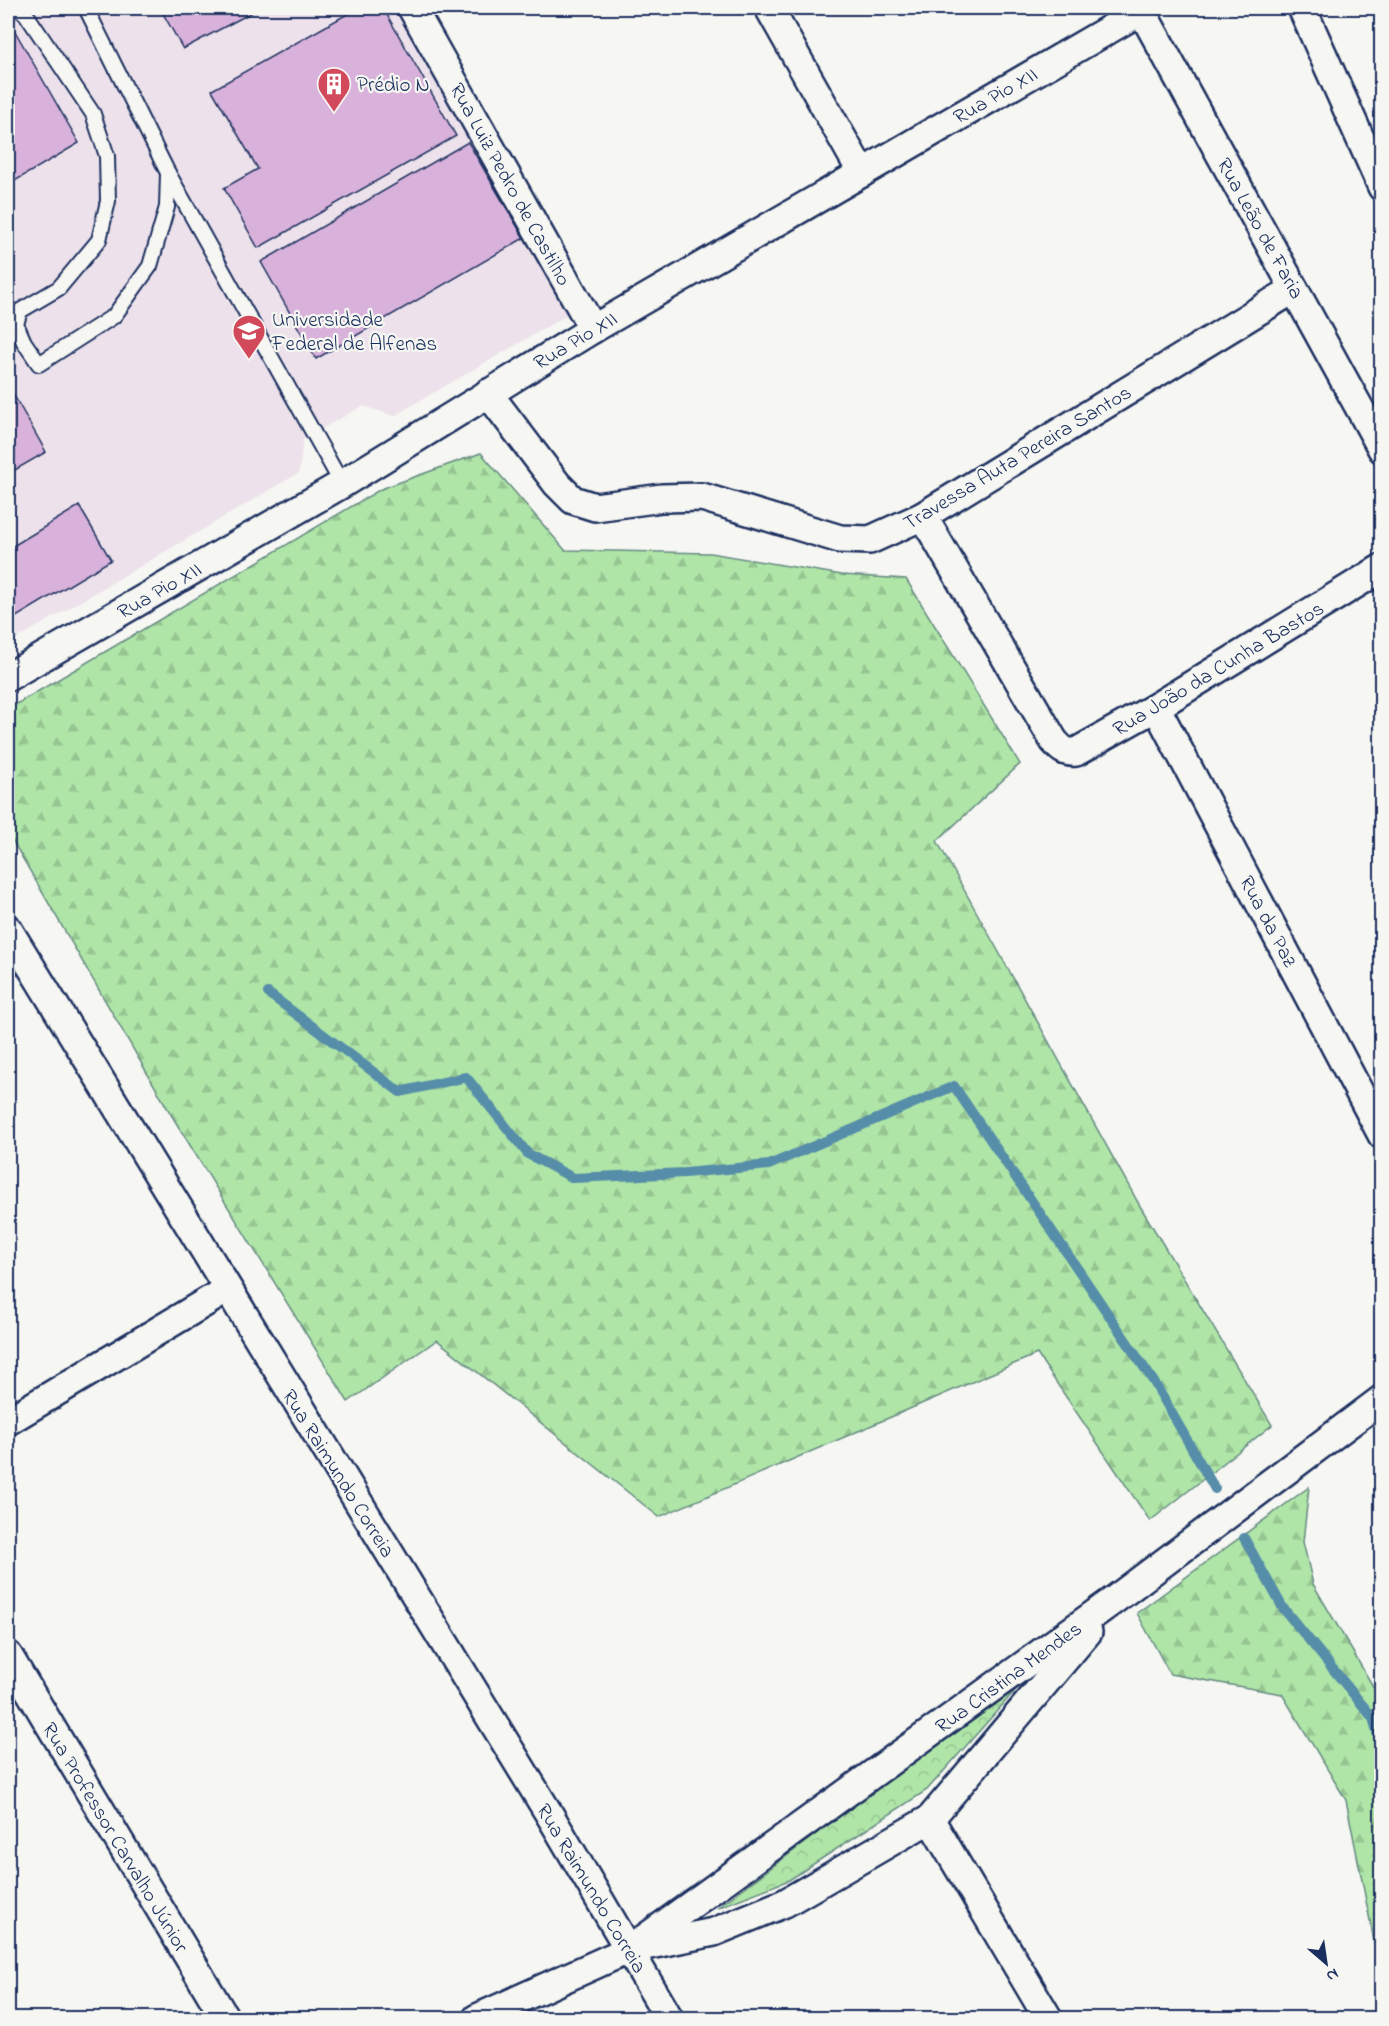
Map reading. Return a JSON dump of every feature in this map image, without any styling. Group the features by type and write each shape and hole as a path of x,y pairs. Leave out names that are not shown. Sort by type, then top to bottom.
{"street":[{"name":"Rua Luiz Pedro de Castilho","path":"412,8 593,330"},
{"path":"769,8 861,173"},
{"name":"Rua Pio XII","path":"8,677 342,484 593,330 1142,8"},
{"name":"Rua Leão de Faria","path":"1142,8 1382,449"},
{"path":"1302,8 1382,187"},
{"name":"Travessa Auta Pereira Santos","path":"488,393 557,484 573,500 595,507 662,498 702,497 840,539 870,540 923,516 1294,289"},
{"name":"Rua João da Cunha Bastos","path":"923,516 1054,741 1063,750 1076,752 1156,707 1382,568"},
{"name":"Rua da Paz","path":"1156,707 1382,1135"},
{"name":"Rua Raimundo Correia","path":"8,929 226,1290 630,1948 669,2019"},
{"path":"8,1421 226,1290"},
{"name":"Rua Cristina Mendes","path":"630,1948 1114,1600 1382,1399"},
{"path":"477,2019 630,1948 714,1932 785,1903 930,1819 1114,1600"},
{"name":"Rua Professor Carvalho Júnior","path":"8,1655 225,2019"},
{"path":"930,1819 1048,2019"}],"lane":[{"path":"18,8 26,14 93,114 107,156 108,201 99,240 59,288 20,311 16,324 24,342 39,364 114,316 150,266 167,207 168,173"},
{"path":"86,8 168,173 342,484"}],"shaded area":[{"name":"Universidade Federal de Alfenas","path":"8,8 402,8 571,301 569,314 394,416 363,406 314,433 303,440 299,473 8,644"}],"green space":[{"path":"481,453 565,550 710,553 842,575 906,579 1020,764 937,841 1140,1206 1272,1425 1150,1521 1037,1354 659,1517 437,1340 348,1402 172,1116 8,833 8,709 381,489"},
{"path":"1309,1487 1303,1542 1313,1584 1381,1700 1381,1976 1346,1800 1282,1694 1170,1674 1137,1613"},
{"path":"1028,1676 927,1790 789,1880 717,1908"}],"building":[{"path":"160,8 260,8 183,49"},
{"name":"Prédio N","path":"358,8 383,8 456,136 258,248 224,188 258,169 212,90"},
{"path":"8,19 79,143 8,185"},
{"path":"468,142 524,238 316,359 261,262"},
{"path":"8,385 46,452 8,474"},
{"path":"79,506 111,560 8,622 8,549"}],"waterway":[{"path":"268,993 400,1092 466,1077 528,1154 573,1178 685,1173 769,1165 954,1086 1154,1382 1215,1489"},
{"path":"1244,1538 1283,1608 1373,1718 1382,1749"}],"place":[{"name":"Prédio N","path":"334,113"},
{"name":"Universidade Federal de Alfenas","path":"249,360"}]}
